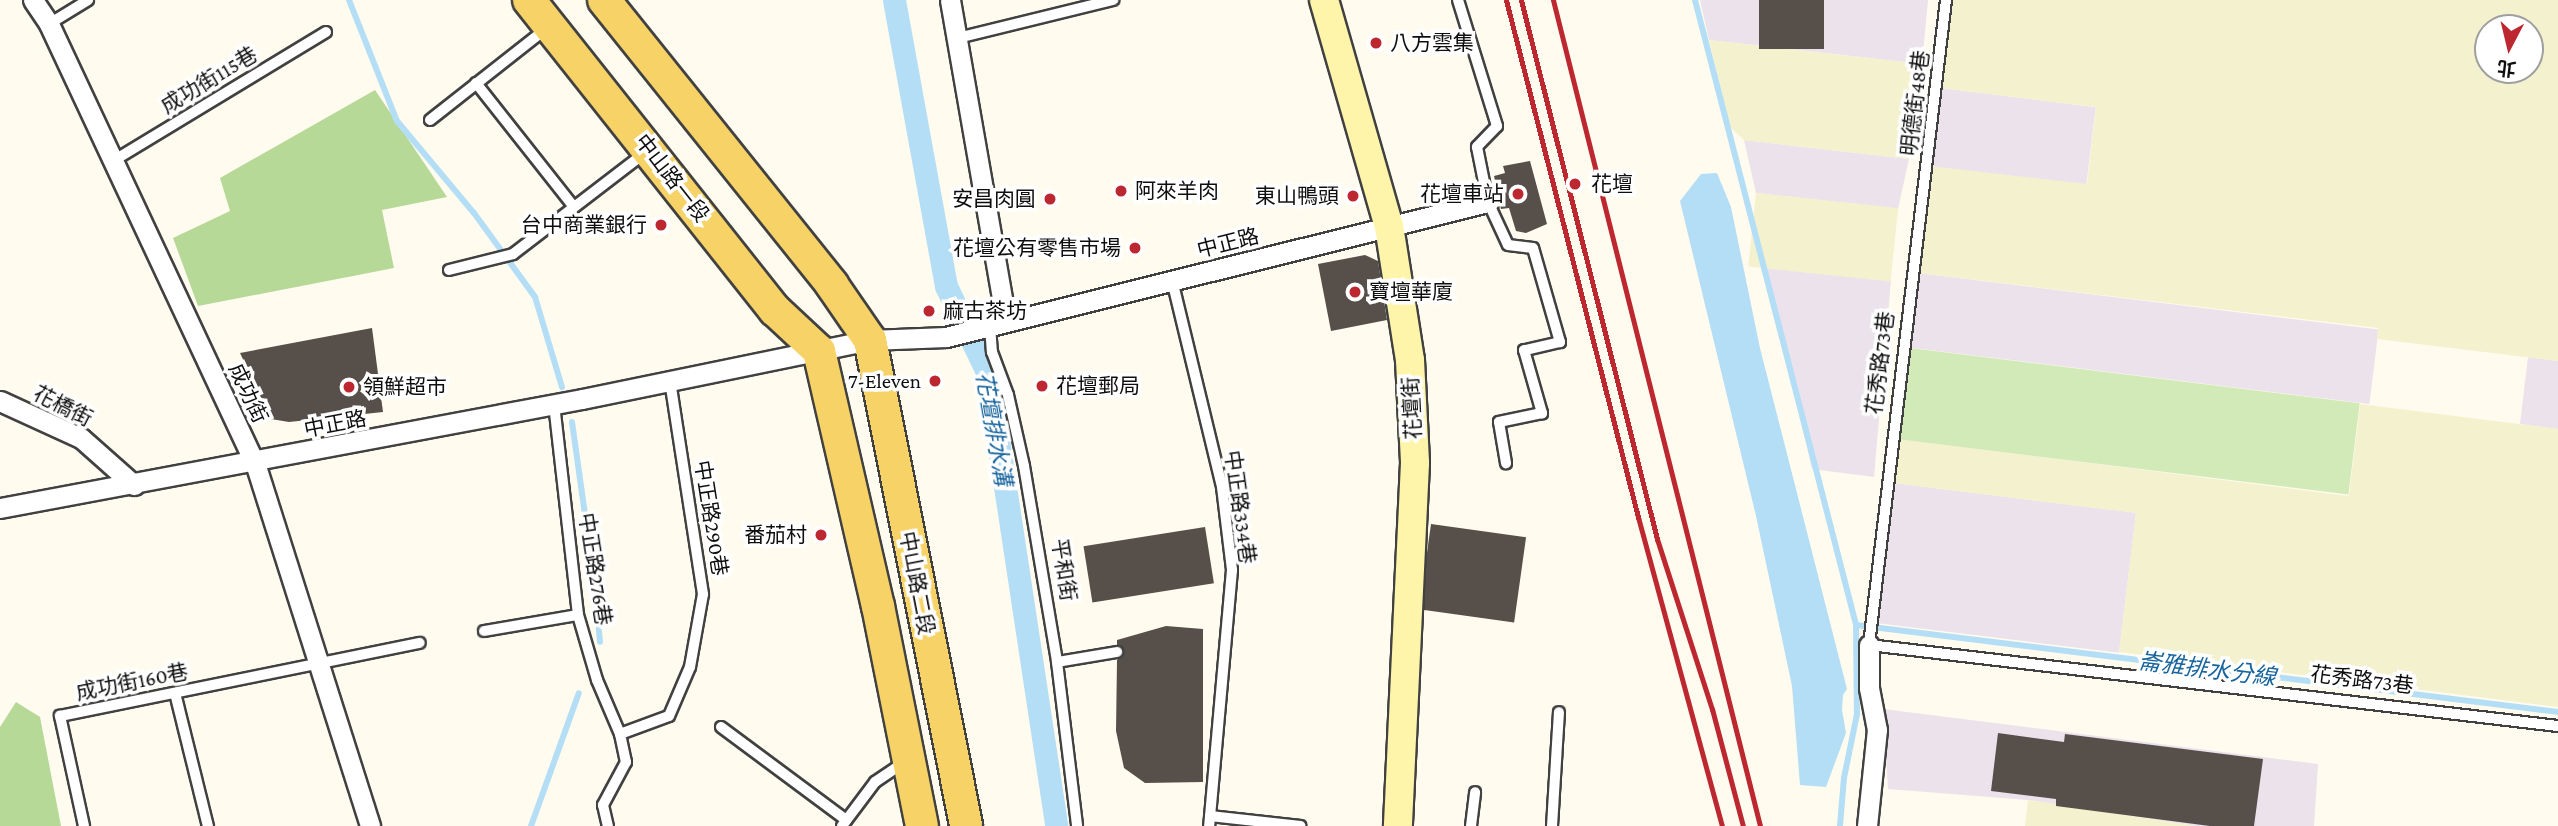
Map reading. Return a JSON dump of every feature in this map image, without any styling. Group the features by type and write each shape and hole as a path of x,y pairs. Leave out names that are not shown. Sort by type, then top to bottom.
{"main road":[{"name":"中山路一段","path":"529,0 775,310 819,351"},
{"path":"604,0 832,285 870,340"},
{"name":"中山路二段","path":"870,340 966,826"},
{"name":"中山路二段","path":"819,351 878,606 922,826"}],"street":[{"name":"成功街","path":"33,0 49,24 255,463 321,664 370,826"},
{"name":"平和街","path":"950,0 958,38 992,325"},
{"name":"花壇街","path":"1324,0 1389,226 1410,360 1415,463 1398,826"},
{"name":"中正路","path":"870,340 946,337 1488,202"},
{"path":"670,381 870,340"},
{"name":"中正路","path":"0,508 255,463 670,381"},
{"name":"花橋街","path":"0,401 81,438 134,485"},
{"name":"花秀路73巷","path":"1867,826 1877,730 1869,688 1869,645"}],"lane":[{"path":"49,24 89,0"},
{"path":"958,38 1113,0"},
{"path":"1458,0 1497,126 1477,147 1488,202 1508,246 1533,247 1560,342 1524,350 1542,413 1499,422 1506,463"},
{"name":"明德街48巷","path":"1921,211 1946,0"},
{"path":"430,120 551,26"},
{"name":"成功街115巷","path":"113,161 326,32"},
{"path":"476,83 574,207"},
{"path":"449,270 513,254 650,150"},
{"name":"花秀路73巷","path":"1921,211 1869,645 2558,726"},
{"name":"中正路334巷","path":"1172,280 1222,487 1232,570 1210,821"},
{"name":"平和街","path":"992,325 992,352 1008,395 1024,466 1057,662 1077,826"},
{"name":"中正路290巷","path":"620,734 669,716 690,667 703,594 670,381"},
{"name":"中正路276巷","path":"554,404 578,615 597,680 620,734"},
{"path":"484,631 578,615"},
{"name":"成功街160巷","path":"84,826 60,716 420,643"},
{"path":"1057,662 1117,652"},
{"path":"175,693 208,826"},
{"path":"1552,826 1559,712"},
{"path":"721,727 844,823 875,782 910,759"},
{"path":"608,826 603,805 626,762 620,734"},
{"path":"1471,826 1475,792"},
{"path":"1210,821 1300,826"}],"shaded area":[{"path":"1700,0 1928,0 1922,64 1709,40"},
{"path":"1950,0 2558,0 2558,361 2377,339 2378,328 1918,273 1930,166 2087,184 2096,107 1940,88"},
{"path":"1709,40 1922,64 1909,159 1744,140 1730,127"},
{"path":"1940,88 2096,107 2086,186 1930,166"},
{"path":"1744,140 1909,159 1898,209 1756,193"},
{"path":"1756,193 1898,208 1890,282 1748,267"},
{"path":"1765,266 1891,280 1874,477 1812,469"},
{"path":"1918,273 2379,330 2369,404 1909,347"},
{"path":"2528,357 2558,361 2558,429 2520,424"},
{"path":"2360,404 2558,429 2558,707 2119,652 2136,513 1893,483 1899,439 2349,496"},
{"path":"1893,483 2136,513 2119,653 1876,623"},
{"path":"1883,709 2318,764 2314,826 2196,826 2028,800 1888,789"},
{"path":"2028,800 2196,826 2025,826"}],"green space":[{"path":"375,90 447,197 382,210 394,268 198,306 173,238 230,211 220,178"},
{"path":"1910,348 2360,403 2348,495 1899,439"},
{"path":"16,702 40,717 61,826 0,826 0,727"}],"water":[{"path":"1717,173 1731,207 1760,348 1847,689 1843,695 1842,710 1846,733 1826,787 1800,785 1792,686 1756,516 1680,201 1701,174"}],"building":[{"path":"1759,0 1824,0 1824,49 1759,49"},
{"name":"花壇車站","path":"1530,161 1547,224 1526,233 1516,231 1509,208 1501,209 1494,176 1505,173 1503,166"},
{"name":"寶壇華廈","path":"1365,255 1378,261 1387,320 1331,331 1318,264"},
{"path":"372,328 383,412 289,422 271,419 240,353"},
{"path":"1431,524 1526,537 1514,623 1419,609"},
{"path":"1205,527 1214,583 1092,603 1084,546"},
{"path":"1166,626 1203,629 1203,782 1145,783 1124,768 1116,731 1117,660 1124,651 1117,645 1117,640"},
{"path":"1998,733 2064,742 2065,734 2263,759 2254,826 2210,826 2056,806 2056,799 1991,791"}],"waterway":[{"path":"349,0 397,121 474,213 535,297 562,387"},
{"name":"花壇排水溝","path":"894,0 946,286 988,374 1056,826"},
{"path":"1695,0 1856,625 1857,714 1844,778 1840,826"},
{"path":"572,422 595,586 600,642"},
{"name":"崙雅排水分線","path":"1856,625 2558,712"},
{"path":"531,826 579,693"}],"railway":[{"path":"1506,0 1638,517 1722,826"},
{"path":"1521,0 1657,539 1712,709 1743,826"},
{"path":"1553,0 1760,826"}],"place":[{"name":"八方雲集","path":"1376,43"},
{"name":"花壇","path":"1575,184"},
{"name":"阿來羊肉","path":"1121,191"},
{"name":"花壇車站","path":"1518,194"},
{"name":"東山鴨頭","path":"1353,196"},
{"name":"安昌肉圓","path":"1050,199"},
{"name":"台中商業銀行","path":"661,225"},
{"name":"花壇公有零售市場","path":"1135,248"},
{"name":"寶壇華廈","path":"1355,292"},
{"name":"麻古茶坊","path":"929,311"},
{"name":"7-Eleven","path":"935,381"},
{"name":"花壇郵局","path":"1042,386"},
{"name":"領鮮超市","path":"349,387"},
{"name":"番茄村","path":"821,535"}]}
